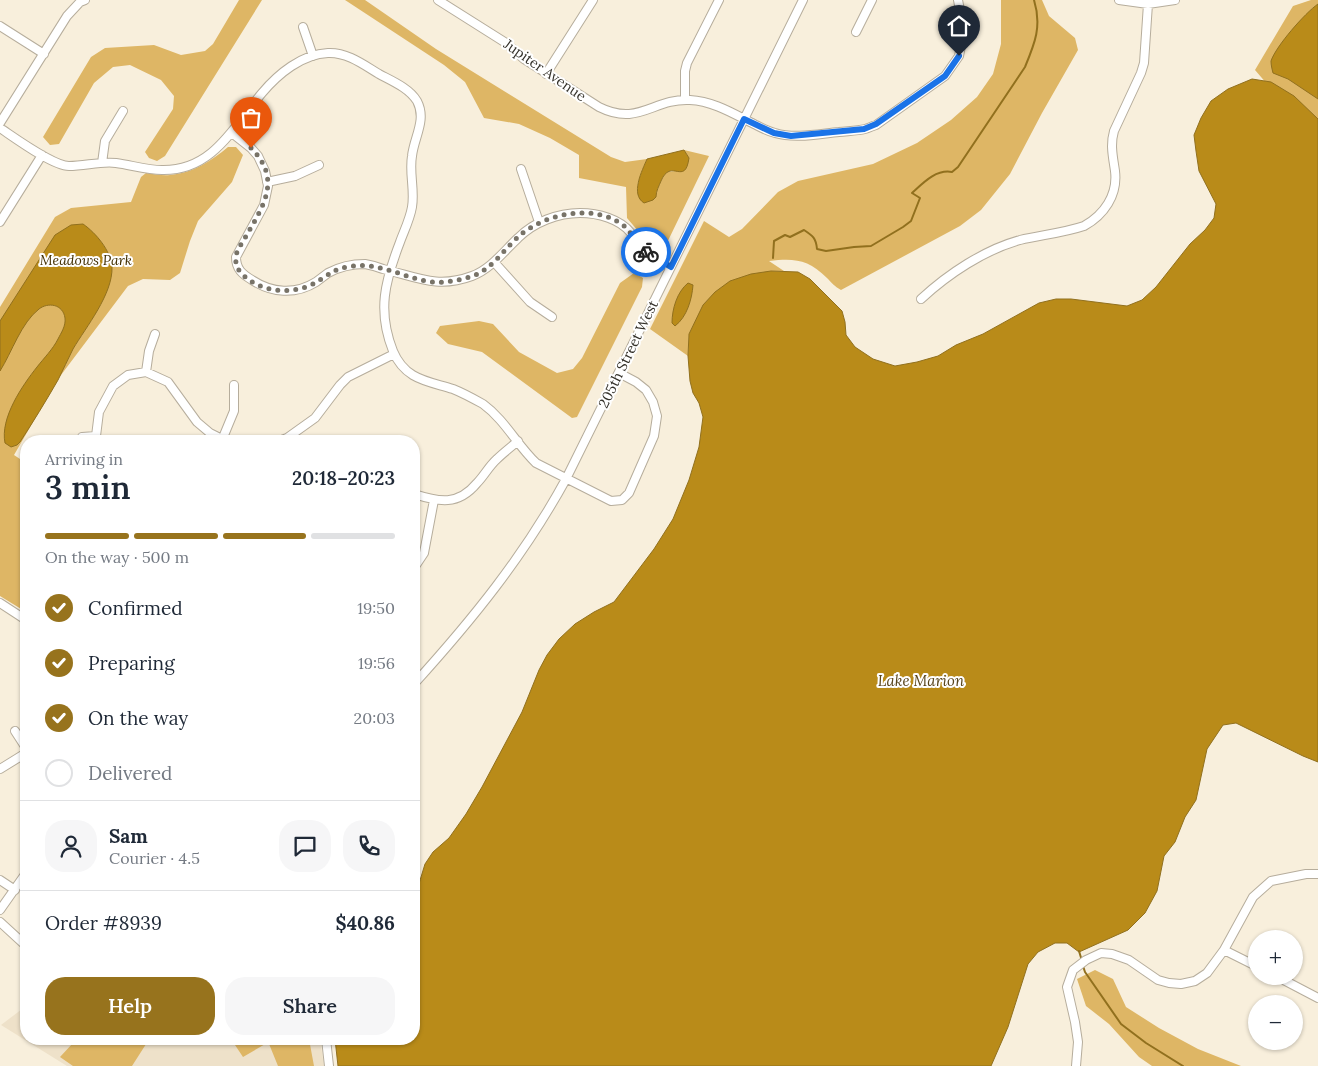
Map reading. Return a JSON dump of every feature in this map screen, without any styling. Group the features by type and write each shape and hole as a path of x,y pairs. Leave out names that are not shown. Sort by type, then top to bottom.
{"street":[{"path":"0,123 67,16 80,2 86,0"},
{"name":"Jupiter Avenue","path":"438,0 506,43 524,59 546,74 610,112 632,114 668,102 698,100 711,104 774,133 791,136 864,129 876,124 945,76 959,56 964,31 958,0"},
{"path":"546,74 593,0"},
{"path":"685,100 685,71 687,63 718,0"},
{"name":"205th Street West","path":"420,677 480,608 510,569 566,479 803,0"},
{"path":"856,32 872,0"},
{"path":"1119,0 1148,4 1175,0"},
{"path":"921,299 943,281 996,249 1021,240 1075,229 1084,226 1100,215 1114,190 1115,172 1112,140 1114,131 1143,67 1148,4"},
{"path":"0,26 44,54"},
{"path":"303,27 313,56"},
{"path":"0,128 55,163 67,166 113,162 161,170 178,168 196,162 211,153 232,133 270,83 290,68 313,56 329,53 350,57 404,88 414,96 421,119 412,155 412,206 390,270 385,291 384,313 388,335 394,354 403,368 416,378 457,390 482,404 500,419 528,456 536,463 611,501 622,500 628,493 654,436 657,416 653,402 646,390 619,373"},
{"path":"102,163 104,141 123,111"},
{"path":"232,133 251,148 264,166 268,190 264,205 236,257 238,268 245,277 267,288 285,291 307,287 332,271 343,267 366,264 426,281 448,282 473,276 494,262 520,236 540,222 556,216 582,213 606,217 615,221 630,232 641,248 649,255 671,267"},
{"path":"0,222 42,155"},
{"path":"267,182 295,176 319,165"},
{"path":"521,169 540,222"},
{"path":"494,262 530,302 552,317"},
{"path":"146,372 149,351 156,334"},
{"path":"291,435 315,418 348,377 394,354"},
{"path":"97,435 99,412 113,386 128,375 146,372 168,382 197,422 214,435"},
{"path":"226,435 234,411 234,385"},
{"path":"420,496 434,500 451,500 467,493 476,485 496,459 518,442"},
{"path":"420,559 424,553 434,500"},
{"path":"0,603 20,616"},
{"path":"15,731 20,739"},
{"path":"0,769 20,757"},
{"path":"1076,1066 1078,1042 1067,987 1074,970 1086,960 1100,953 1112,954 1129,960 1158,980 1181,984 1195,981 1207,973 1224,950 1253,897 1270,881 1306,874 1318,874"},
{"path":"0,880 15,890"},
{"path":"0,910 20,882"},
{"path":"0,922 20,940"},
{"path":"1224,950 1248,962"},
{"path":"1293,985 1318,998"},
{"path":"327,1045 329,1066"}],"shaded area":[{"path":"20,1011 20,1037 1,1025"},
{"path":"33,1045 321,1045 324,1066 67,1066"}],"green space":[{"path":"239,0 262,0 165,156 157,161 149,158 145,152 173,109 174,96 161,80 130,65 113,67 94,83 59,144 50,145 43,137 91,57 105,48 154,45 181,55 205,51 213,44"},
{"path":"345,0 365,0 436,49 611,157 625,162 647,159 638,182 637,191 656,193 664,174 676,171 689,158 684,150 709,156 664,249 655,251 627,218 626,187 579,178 579,155 550,138 519,124 484,118 465,82 444,65"},
{"path":"1001,0 1042,0 1049,16 1075,38 1078,50 1010,174 981,210 960,226 841,290 807,263 793,260 769,261 784,271 771,271 689,334 688,356 650,329 704,221 729,237 742,229 778,192 798,181 873,164 917,143 951,120 977,97 993,74 1001,44"},
{"path":"1311,0 1318,0 1318,143 1255,70 1293,6"},
{"name":"Meadows Park","path":"228,147 236,147 243,155 232,182 198,221 180,273 170,280 143,279 128,286 58,379 26,435 20,435 20,445 14,455 20,459 20,608 0,596 0,307 55,217 71,208 131,202 141,177 146,173 158,175 178,174 194,169"},
{"path":"634,273 643,278 642,287 577,417 572,418 482,352 448,344 436,333 440,326 479,321 493,324 519,352 557,373 573,369 582,358 620,283"},
{"path":"1095,970 1113,979 1126,1007 1159,1028 1198,1049 1241,1066 1152,1066 1139,1057 1109,1024 1086,1006 1077,979"},
{"path":"71,1045 145,1045 132,1066 73,1066 60,1057"},
{"path":"235,1045 264,1045 243,1057"},
{"path":"269,1045 310,1045 314,1066 278,1066"}],"water":[{"path":"1318,4 1318,99 1288,79 1273,73 1271,61 1292,30"},
{"name":"Lake Marion","path":"1252,79 1271,82 1294,96 1318,119 1318,762 1236,723 1223,725 1207,749 1196,800 1185,817 1175,842 1164,856 1157,891 1145,913 1128,930 1079,952 1067,943 1055,943 1038,952 1028,964 1008,1027 991,1066 338,1066 336,1045 420,1045 420,880 425,864 433,852 449,838 482,787 522,712 547,655 559,639 575,624 614,602 654,549 673,519 689,480 699,447 703,417 690,381 688,356 689,334 703,305 715,292 730,281 751,274 771,271 798,272 810,279 842,311 846,335 855,347 873,359 895,366 938,356 1039,303 1056,299 1071,299 1127,306 1142,300 1156,287 1190,244 1205,230 1214,218 1216,204 1199,171 1194,135 1211,101 1228,89"},
{"path":"684,150 689,158 684,170 681,172 669,171 665,174 656,197 644,203 640,199 637,188 647,159"},
{"path":"83,224 98,237 111,261 111,277 104,299 73,349 58,380 24,435 20,435 20,442 11,447 5,443 4,433 9,413 25,383 56,343 64,327 65,318 64,313 58,307 47,305 39,309 27,322 0,371 0,321 55,235 71,225"},
{"path":"688,283 693,285 690,302 683,318 675,326 672,323 674,307 678,296"}],"waterway":[{"path":"773,258 774,241 785,235 790,237 804,230 814,238 817,249 826,251 871,246 911,221 920,198 912,193 935,175 952,172 958,167 1025,67 1036,34 1037,18 1034,0"},
{"path":"1079,951 1082,961"},
{"path":"1083,966 1085,972 1121,1024 1146,1043 1183,1066"}],"way so far":[{"path":"251,148 264,166 268,190 264,205 237,253 236,264 245,277 271,289 285,291 302,288 315,283 332,271 343,267 366,264 426,281 448,282 473,276 494,262 520,236 540,222 568,214 594,214 615,221 630,232 646,252"}],"route":[{"path":"646,252 671,267 744,119 774,133 791,136 864,129 876,124 945,76 959,56"}]}
